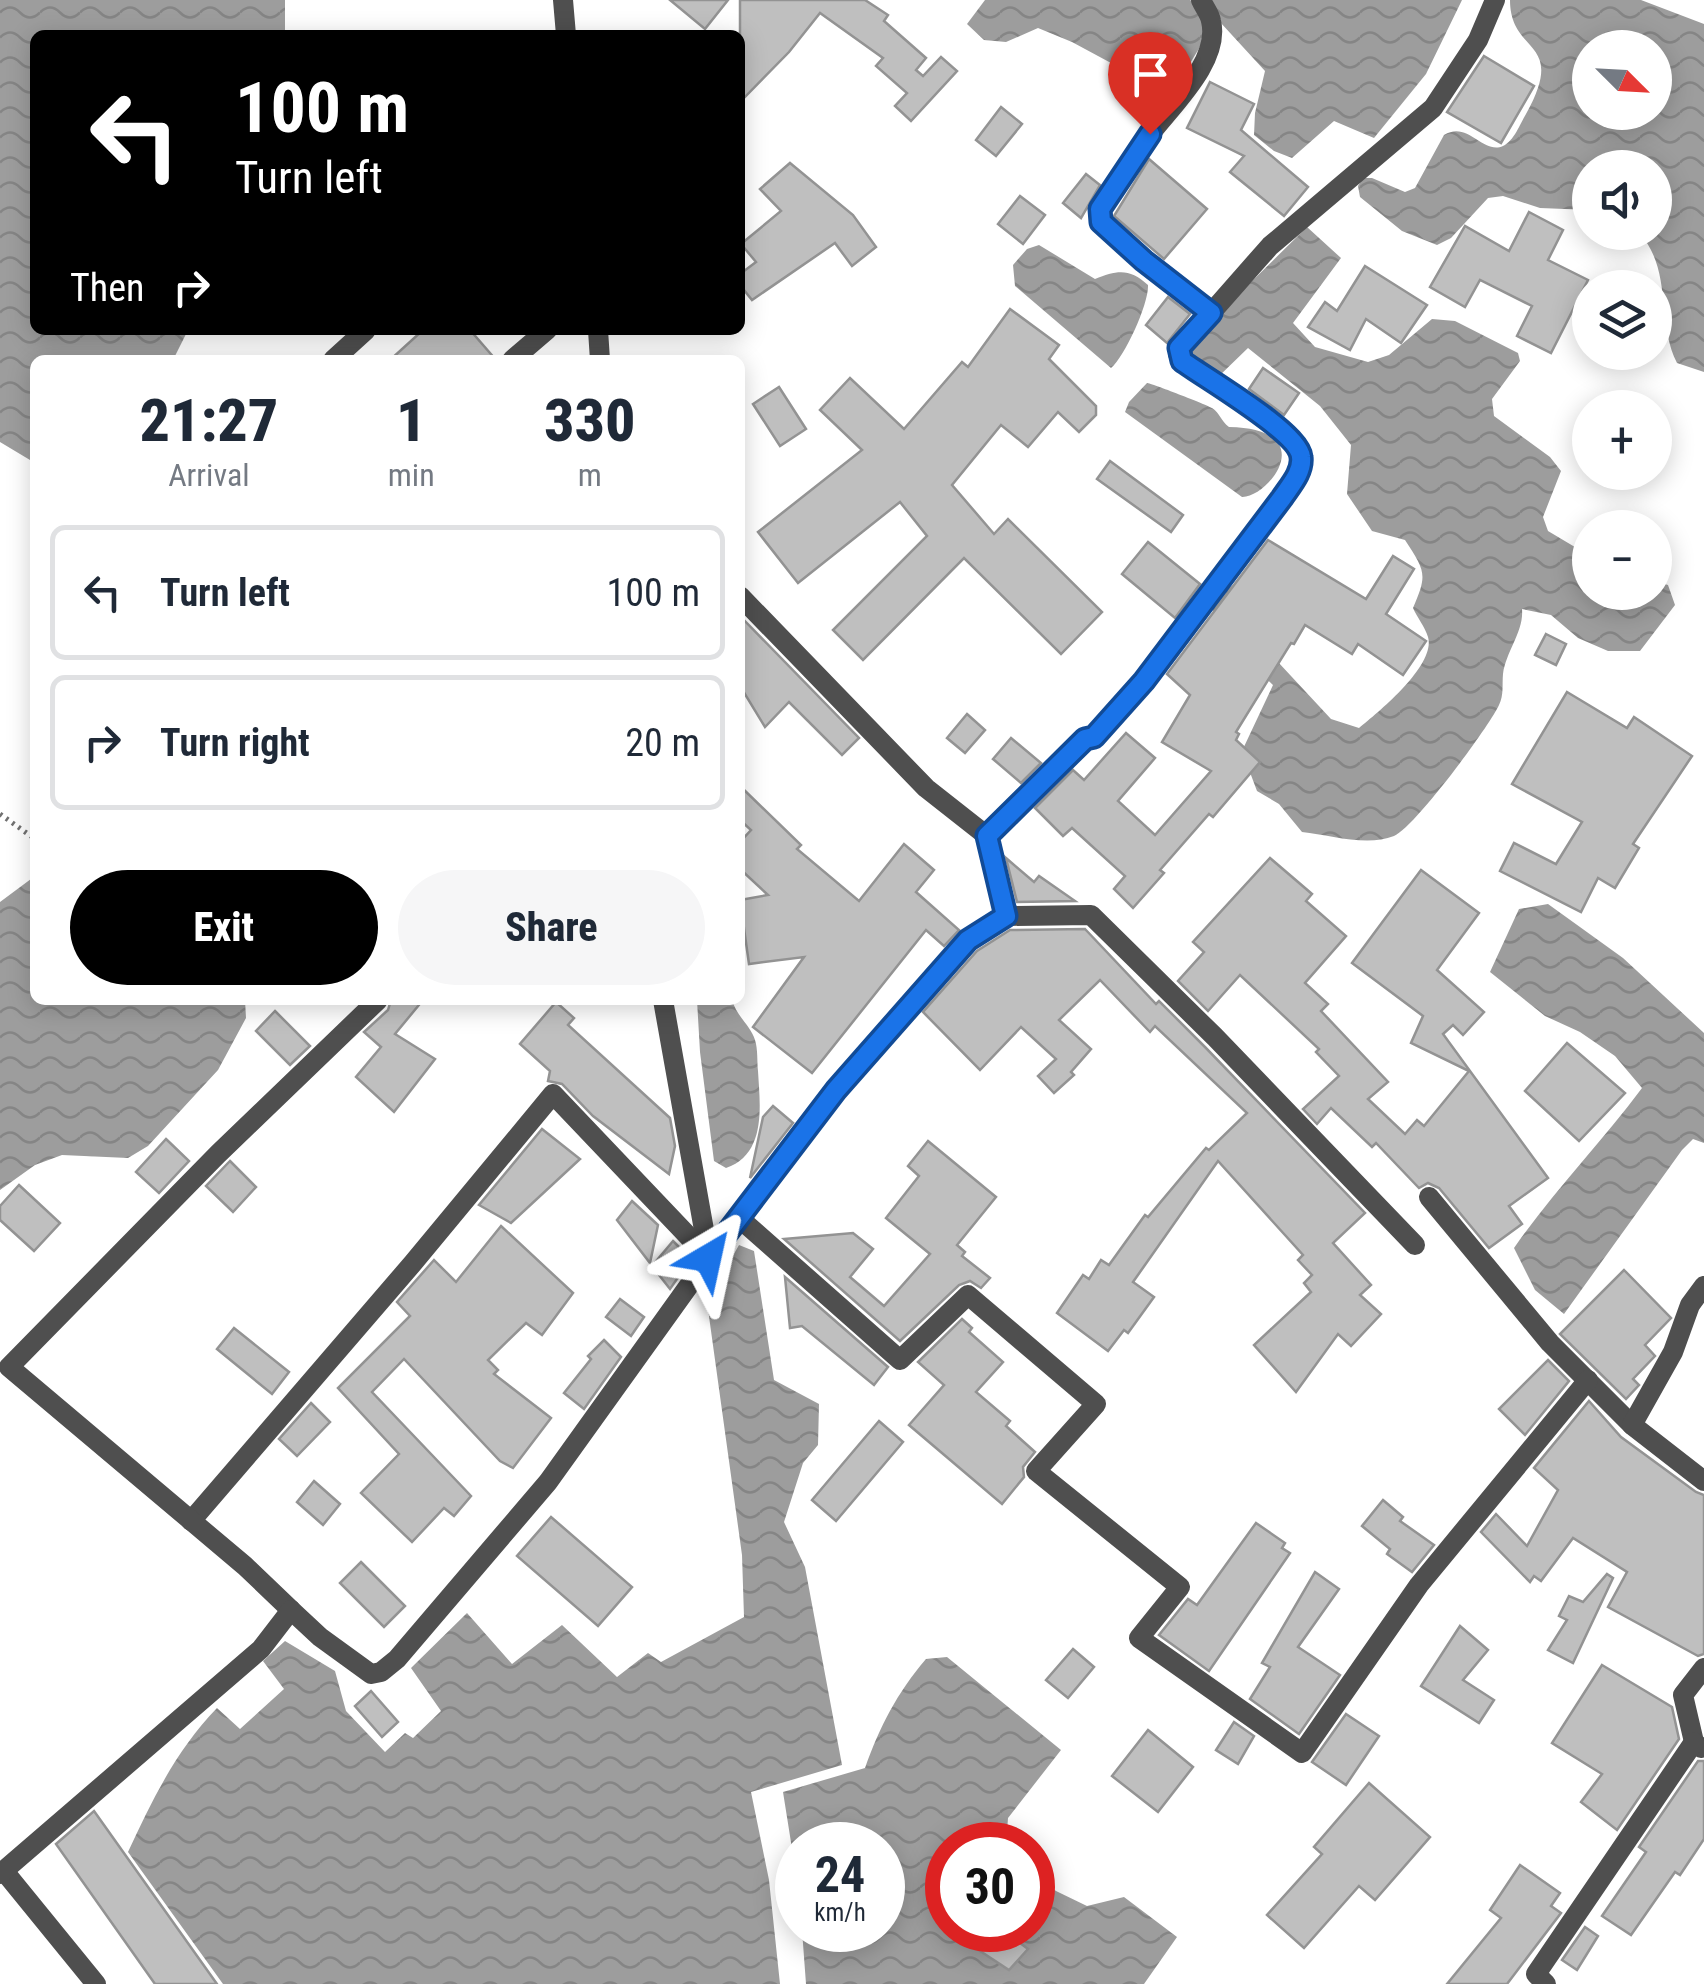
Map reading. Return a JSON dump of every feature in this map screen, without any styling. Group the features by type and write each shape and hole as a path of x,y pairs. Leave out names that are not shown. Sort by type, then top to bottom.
{"street":[{"path":"562,0 565,30"},
{"path":"1201,0 1212,31 1193,81 1150,134 1100,209 1101,222 1109,230 1211,313"},
{"path":"987,836 1085,739 1094,737 1144,681 1300,469 1302,454 1287,433 1182,361 1179,348 1270,246 1433,108 1478,40 1496,0"},
{"path":"339,355 361,335"},
{"path":"518,355 541,335"},
{"path":"745,601 926,788 987,836 1006,916"},
{"path":"373,1005 4,1365 352,1662 371,1674 382,1672 427,1626 548,1482 738,1217 836,1090 968,940 1006,916 1091,916 1215,1037 1415,1244"},
{"path":"664,1005 708,1258"},
{"path":"191,1521 554,1094 708,1258"},
{"path":"1429,1198 1550,1342 1632,1425 1704,1482"},
{"path":"738,1217 900,1360 968,1295 1096,1404 1036,1472 1180,1587 1139,1638 1302,1753 1419,1585 1588,1380"},
{"path":"1632,1425 1673,1352 1690,1305 1704,1286"},
{"path":"96,1984 2,1872 261,1649 292,1610"},
{"path":"1546,1984 1536,1974 1699,1746 1682,1695 1704,1668"}],"path":[{"path":"0,814 30,835"}],"water":[{"path":"0,0 285,0 285,30 30,30 30,335 186,335 176,355 30,355 30,460 0,442"},
{"path":"985,0 1190,0 1199,6 1208,34 1176,86 1163,91 1038,28 1006,42 984,40 967,24"},
{"path":"1208,0 1462,0 1426,74 1374,138 1334,121 1292,158 1274,151 1254,135 1265,71 1220,22"},
{"path":"1510,0 1641,0 1704,24 1704,372 1677,363 1672,350 1672,270 1658,270 1651,250 1672,250 1672,150 1572,150 1572,209 1540,208 1503,196 1488,198 1451,238 1437,245 1402,231 1360,197 1358,186 1363,178 1405,192 1415,188 1444,135 1461,132 1496,147 1510,140 1537,90 1541,72 1534,49 1518,31"},
{"path":"1307,227 1341,258 1293,323 1315,347 1368,362 1389,355 1432,319 1455,321 1518,353 1520,361 1492,399 1494,416 1550,457 1561,471 1543,517 1548,531 1572,545 1572,610 1671,610 1640,651 1608,651 1578,638 1551,615 1522,609 1503,674 1501,701 1450,776 1404,829 1394,836 1372,840 1302,832 1279,804 1257,791 1242,751 1273,685 1218,634 1211,602 1237,582 1278,662 1331,719 1359,728 1404,687 1424,661 1428,637 1413,608 1422,573 1405,540 1372,531 1347,494 1351,445 1320,406 1248,348 1216,379 1192,364 1187,345"},
{"path":"1039,245 1095,279 1123,272 1148,285 1135,329 1111,368 1015,286 1013,265 1027,249"},
{"path":"1147,383 1212,408 1229,427 1258,431 1274,439 1281,450 1274,476 1264,487 1242,497 1125,412"},
{"path":"30,880 30,1005 245,1005 246,1018 218,1070 148,1146 128,1158 62,1155 35,1165 0,1190 0,902"},
{"path":"1548,904 1623,958 1704,1033 1704,1143 1693,1139 1682,1150 1564,1314 1535,1290 1514,1248 1642,1088 1615,1056 1580,1032 1545,1016 1490,972 1519,909"},
{"path":"697,1005 734,1005 756,1044 760,1099 755,1140 749,1152 726,1168 714,1161"},
{"path":"739,1245 754,1251 774,1380 819,1404 818,1445 803,1463 784,1522 805,1567 842,1765 751,1792 769,1880 780,1984 223,1984 128,1852 178,1758 217,1708 240,1729 284,1689 263,1661 285,1641 335,1671 346,1711 385,1752 405,1733 413,1738 441,1711 411,1668 467,1613 512,1664 562,1625 617,1677 648,1653 661,1662 744,1617 742,1555 707,1302"},
{"path":"947,1657 1061,1750 1008,1822 925,1822 925,1952 1055,1952 1055,1890 1087,1906 1124,1897 1177,1937 1144,1984 806,1984 804,1952 905,1952 905,1822 788,1822 783,1792 865,1768 890,1710 926,1659"}],"building":[{"path":"670,0 728,0 705,29"},
{"path":"740,0 865,0 888,15 884,21 926,58 916,70 923,76 941,57 957,71 911,121 895,106 907,93 876,66 883,58 820,13 745,97 745,30 740,30"},
{"path":"1484,56 1534,86 1501,143 1447,112"},
{"path":"1210,82 1254,104 1241,130 1308,187 1284,216 1230,172 1244,156 1187,128"},
{"path":"1001,107 1022,124 996,156 976,140"},
{"path":"1149,159 1207,209 1164,259 1114,216"},
{"path":"790,163 853,215 876,247 852,266 835,243 752,300 745,291 745,270 756,262 745,249 745,241 781,211 760,189"},
{"path":"1086,174 1100,185 1081,218 1063,203"},
{"path":"1020,196 1045,215 1023,244 998,224"},
{"path":"1529,212 1563,230 1548,260 1572,272 1572,312 1551,353 1517,336 1532,306 1480,280 1465,307 1430,287 1465,226 1509,251"},
{"path":"1365,266 1427,305 1401,343 1366,319 1350,350 1308,327 1325,302 1337,311"},
{"path":"1168,297 1190,314 1167,343 1146,325"},
{"path":"1010,309 1059,345 1049,359 1096,406 1096,415 1079,432 1058,412 1028,447 1001,425 952,485 994,534 1008,519 1102,612 1061,654 964,558 863,660 833,630 927,536 900,502 798,583 758,532 862,450 820,410 850,378 904,429 962,362 968,367"},
{"path":"418,335 474,335 492,355 396,355"},
{"path":"1263,368 1299,393 1284,415 1249,389"},
{"path":"779,387 806,429 780,446 753,404"},
{"path":"1110,461 1183,515 1171,532 1097,479"},
{"path":"1268,540 1366,599 1393,556 1414,569 1386,614 1426,641 1403,675 1358,644 1352,654 1305,625 1236,732 1236,740 1260,762 1160,870 1164,873 1133,908 1114,889 1125,876 1072,828 1063,836 1035,808 1073,770 1084,780 1126,733 1155,758 1118,801 1155,835 1211,771 1162,742 1190,695 1167,674"},
{"path":"1148,542 1200,584 1175,618 1122,574"},
{"path":"745,621 859,738 842,755 789,702 765,727 745,694"},
{"path":"1546,634 1566,644 1556,665 1535,655"},
{"path":"1567,692 1627,728 1634,717 1692,756 1633,844 1639,848 1615,888 1598,878 1581,912 1500,871 1514,843 1556,864 1582,822 1512,784"},
{"path":"967,714 985,730 965,753 947,738"},
{"path":"1011,738 1041,763 1021,783 993,759"},
{"path":"745,791 801,845 797,849 859,901 904,844 934,870 916,892 959,930 944,946 926,930 812,1073 753,1027 804,957 749,964 745,899 768,895 745,874 745,837 751,830 745,825"},
{"path":"1006,858 1034,882 1039,876 1075,901 1017,902"},
{"path":"1270,858 1312,894 1306,901 1346,936 1305,983 1328,1004 1321,1011 1388,1082 1368,1099 1405,1134 1417,1120 1424,1126 1469,1071 1411,1043 1423,1016 1352,963 1421,870 1479,913 1437,970 1484,1012 1463,1035 1453,1025 1443,1034 1548,1178 1509,1206 1522,1224 1489,1248 1439,1188 1428,1183 1419,1188 1376,1143 1372,1147 1331,1108 1317,1124 1303,1109 1339,1076 1316,1052 1319,1049 1240,975 1208,1011 1178,981 1204,952 1193,942"},
{"path":"1085,929 1365,1213 1333,1243 1371,1285 1360,1295 1381,1314 1351,1346 1338,1334 1296,1392 1254,1345 1311,1292 1304,1283 1312,1275 1298,1260 1303,1255 1218,1161 1133,1282 1154,1297 1128,1333 1124,1330 1108,1351 1057,1313 1083,1275 1089,1279 1101,1260 1109,1265 1145,1215 1148,1217 1206,1148 1209,1150 1247,1113 1155,1026 1150,1032 1100,980 1059,1020 1091,1049 1071,1072 1074,1075 1054,1093 1038,1076 1056,1059 1021,1027 980,1070 923,1012 977,951 1010,930"},
{"path":"390,1005 419,1005 395,1034 435,1059 394,1112 356,1077 381,1047 364,1032"},
{"path":"553,1005 559,1005 574,1018 568,1025 670,1118 675,1146 669,1174 593,1116 562,1084 548,1081 550,1071 520,1044"},
{"path":"275,1011 310,1046 290,1065 256,1031"},
{"path":"1567,1043 1625,1093 1579,1141 1525,1091"},
{"path":"773,1106 793,1123 750,1178 763,1117"},
{"path":"542,1129 580,1159 511,1223 479,1205"},
{"path":"166,1139 189,1161 159,1193 136,1172"},
{"path":"928,1141 996,1197 957,1245 965,1252 962,1256 990,1278 981,1288 970,1281 959,1285 900,1341 784,1239 853,1233 873,1249 850,1277 884,1306 930,1254 886,1218 919,1176 908,1166"},
{"path":"230,1161 256,1187 233,1212 206,1186"},
{"path":"19,1185 60,1223 34,1251 0,1220 0,1206"},
{"path":"632,1201 658,1225 650,1263 617,1220"},
{"path":"501,1226 573,1293 542,1335 526,1323 488,1360 498,1370 494,1374 551,1418 513,1468 500,1461 404,1359 372,1392 471,1496 454,1516 444,1508 412,1542 361,1493 399,1454 338,1388 410,1316 397,1302 434,1260 456,1282"},
{"path":"673,1241 691,1259 670,1289 652,1266"},
{"path":"1624,1270 1671,1318 1645,1345 1655,1356 1633,1379 1639,1385 1626,1399 1560,1334"},
{"path":"785,1277 888,1367 874,1385 802,1326 790,1328"},
{"path":"620,1299 644,1317 631,1336 606,1317"},
{"path":"962,1319 972,1328 969,1332 1003,1362 976,1392 1010,1421 1006,1426 1035,1452 1023,1467 1024,1477 1002,1504 909,1425 944,1385 918,1362"},
{"path":"234,1328 289,1372 272,1394 217,1349"},
{"path":"604,1340 621,1357 584,1409 564,1393 591,1359 588,1356"},
{"path":"1548,1360 1569,1381 1525,1435 1499,1409"},
{"path":"1589,1401 1621,1437 1704,1495 1704,1654 1698,1656 1608,1607 1627,1572 1573,1538 1541,1581 1534,1576 1530,1582 1481,1532 1496,1514 1527,1546 1558,1490 1534,1468"},
{"path":"311,1403 330,1422 297,1456 279,1439"},
{"path":"879,1421 903,1442 836,1521 812,1500"},
{"path":"314,1481 340,1504 323,1525 297,1502"},
{"path":"1383,1500 1403,1517 1400,1521 1434,1545 1412,1572 1387,1554 1390,1549 1362,1526"},
{"path":"551,1517 632,1587 598,1626 517,1556"},
{"path":"1256,1523 1285,1543 1282,1548 1290,1553 1209,1671 1159,1635 1188,1599 1197,1605"},
{"path":"361,1562 405,1606 384,1627 340,1583"},
{"path":"1315,1572 1339,1589 1298,1647 1340,1675 1299,1734 1250,1699 1270,1667 1262,1663"},
{"path":"1607,1574 1613,1578 1573,1663 1548,1650 1567,1620 1559,1616 1569,1596 1583,1602"},
{"path":"1460,1626 1488,1650 1463,1680 1494,1700 1479,1723 1421,1686"},
{"path":"1073,1649 1094,1667 1068,1698 1046,1680"},
{"path":"1602,1665 1672,1707 1679,1739 1617,1830 1581,1802 1602,1774 1552,1743"},
{"path":"371,1691 398,1722 382,1737 355,1706"},
{"path":"1346,1714 1379,1736 1346,1785 1312,1762"},
{"path":"1234,1722 1254,1736 1238,1764 1216,1750"},
{"path":"1148,1730 1193,1767 1158,1812 1112,1776"},
{"path":"1698,1761 1704,1761 1704,1839 1680,1875 1675,1872 1631,1935 1602,1916 1646,1852 1639,1847"},
{"path":"1369,1783 1430,1837 1375,1900 1359,1886 1304,1948 1267,1915 1322,1854 1314,1847"},
{"path":"94,1811 217,1984 155,1984 56,1844"},
{"path":"1520,1865 1560,1893 1551,1906 1561,1913 1507,1984 1447,1984 1501,1918 1490,1910"},
{"path":"1585,1927 1598,1936 1577,1970 1562,1960"},
{"path":"982,1952 1025,1952 1009,1970"}],"route":[{"path":"708,1258 836,1090 968,940 1006,916 987,836 1085,739 1094,737 1144,681 1300,469 1302,454 1287,433 1209,381 1178,354 1181,344 1211,313 1101,222 1100,209 1150,134"}]}
